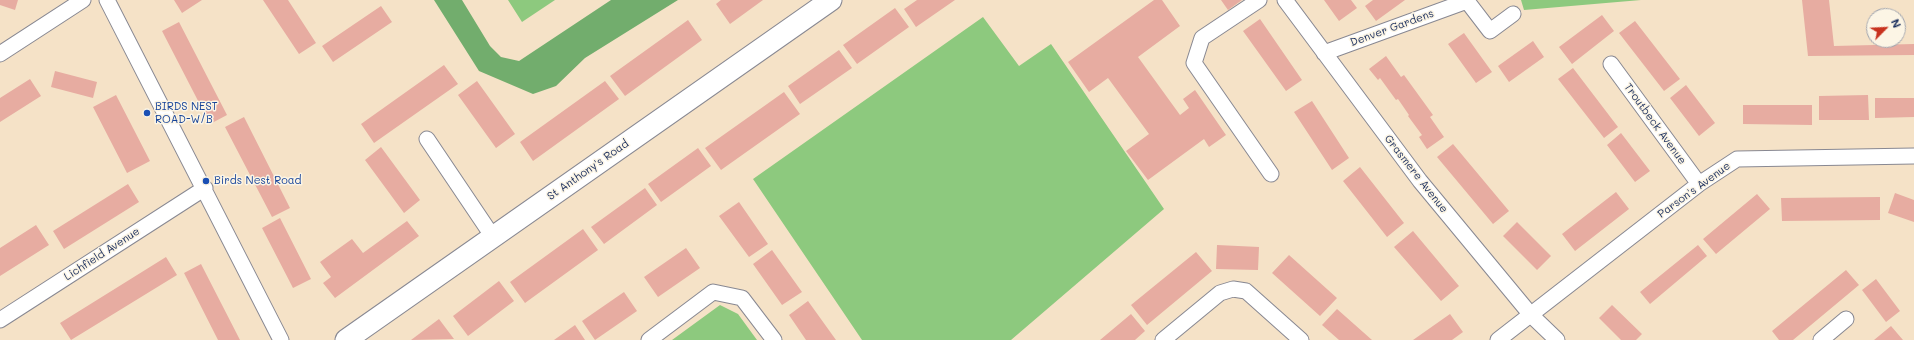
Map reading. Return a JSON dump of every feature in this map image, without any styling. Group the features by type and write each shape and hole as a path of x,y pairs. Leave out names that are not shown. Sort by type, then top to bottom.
{"street":[{"path":"0,54 83,0"},
{"path":"107,0 205,188 281,340"},
{"name":"St Anthony's Road","path":"346,340 831,0"},
{"path":"1259,0 1202,38 1194,63 1271,174"},
{"name":"Grasmere Avenue","path":"1285,0 1420,181 1531,315 1557,340"},
{"name":"Denver Gardens","path":"1324,53 1467,1 1490,31 1513,14"},
{"name":"Troutbeck Avenue","path":"1611,64 1699,184"},
{"path":"427,139 493,237"},
{"name":"Parson's Avenue","path":"1498,340 1699,184 1737,159 1914,156"},
{"name":"Lichfield Avenue","path":"0,320 205,188"},
{"path":"1163,340 1220,293 1233,289 1246,291 1301,340"},
{"path":"649,340 714,292 742,298 774,340"},
{"path":"1821,340 1846,319"}],"green space":[{"path":"434,0 462,0 490,46 501,57 519,61 611,0 678,0 585,58 556,86 533,94 479,71"},
{"path":"508,0 555,0 522,22"},
{"path":"1521,0 1641,0 1524,10"},
{"path":"983,17 1019,66 1051,44 1164,209 1011,340 862,340 753,179"},
{"path":"720,305 738,314 757,340 672,340"}],"building":[{"path":"0,0 18,0 15,10 0,5"},
{"path":"174,0 202,0 182,13"},
{"path":"263,0 288,0 316,43 299,54"},
{"path":"721,0 763,0 730,24 716,4"},
{"path":"917,0 955,0 916,27 904,9"},
{"path":"1154,0 1162,0 1180,26 1138,57 1180,115 1189,108 1183,99 1195,90 1226,135 1209,147 1204,139 1148,180 1126,151 1149,134 1108,78 1089,92 1068,62"},
{"path":"1221,0 1242,0 1228,10"},
{"path":"1324,0 1351,0 1357,8 1339,21"},
{"path":"1373,0 1405,0 1376,21 1365,6"},
{"path":"1802,0 1829,0 1834,46 1866,45 1866,48 1906,48 1906,44 1914,44 1914,55 1808,56"},
{"path":"381,6 392,22 333,62 322,46"},
{"path":"895,8 909,27 857,64 843,45"},
{"path":"1602,15 1614,31 1572,64 1559,47"},
{"path":"1260,19 1302,80 1286,91 1243,31"},
{"path":"688,20 702,40 625,96 610,76"},
{"path":"1635,21 1680,79 1664,91 1619,33"},
{"path":"179,22 227,115 210,124 162,31"},
{"path":"1464,33 1492,72 1476,83 1448,44"},
{"path":"1533,41 1544,57 1509,82 1498,66"},
{"path":"839,50 852,68 800,104 788,86"},
{"path":"1386,56 1401,77 1404,75 1433,115 1430,117 1444,137 1427,149 1419,137 1422,135 1398,99 1396,100 1380,78 1378,80 1369,69"},
{"path":"444,65 458,84 374,143 361,124"},
{"path":"1573,68 1618,127 1604,138 1558,79"},
{"path":"55,71 97,82 93,98 51,87"},
{"path":"30,79 41,96 0,122 0,98"},
{"path":"477,81 515,134 496,148 458,95"},
{"path":"605,81 619,99 533,161 520,142"},
{"path":"1686,85 1715,123 1699,136 1670,98"},
{"path":"784,92 800,114 721,170 705,148"},
{"path":"116,95 150,161 127,173 93,107"},
{"path":"1868,95 1869,120 1819,120 1819,96"},
{"path":"1875,98 1914,98 1914,117 1875,118"},
{"path":"1312,101 1349,158 1332,170 1294,112"},
{"path":"1743,105 1812,105 1812,125 1743,124"},
{"path":"244,117 290,208 272,217 225,127"},
{"path":"1621,133 1650,171 1635,182 1607,145"},
{"path":"1453,144 1509,211 1493,224 1437,157"},
{"path":"381,147 420,200 404,213 365,160"},
{"path":"698,148 711,166 661,202 648,184"},
{"path":"1360,167 1404,223 1387,237 1343,181"},
{"path":"128,184 139,202 64,249 53,231"},
{"path":"645,188 657,205 604,244 591,227"},
{"path":"1616,192 1629,209 1575,251 1562,234"},
{"path":"1895,193 1914,200 1914,222 1888,213"},
{"path":"1757,194 1770,209 1716,254 1703,239"},
{"path":"1880,197 1880,220 1782,221 1781,198"},
{"path":"739,202 768,244 749,257 719,216"},
{"path":"280,218 311,279 293,288 262,228"},
{"path":"407,221 419,236 335,298 323,283 331,277 320,262 352,239 363,253"},
{"path":"1517,222 1551,256 1537,270 1503,236"},
{"path":"36,225 49,245 0,276 0,248"},
{"path":"583,229 598,250 525,303 510,282"},
{"path":"1413,231 1459,286 1441,301 1394,247"},
{"path":"1217,245 1259,247 1258,270 1216,269"},
{"path":"1698,245 1707,256 1650,304 1640,292"},
{"path":"686,248 700,268 658,297 644,277"},
{"path":"772,250 802,292 782,305 753,264"},
{"path":"1196,252 1212,271 1147,325 1131,305"},
{"path":"1289,255 1337,298 1320,316 1272,273"},
{"path":"166,257 177,275 71,340 60,323"},
{"path":"201,264 240,340 218,340 184,273"},
{"path":"1846,270 1859,285 1793,340 1779,340 1772,331"},
{"path":"1876,279 1900,311 1886,322 1862,290"},
{"path":"499,281 514,301 468,336 453,316"},
{"path":"624,292 637,311 595,340 582,321"},
{"path":"808,301 836,340 806,340 789,315"},
{"path":"1612,305 1642,334 1636,340 1621,340 1599,318"},
{"path":"1337,309 1372,340 1339,340 1322,325"},
{"path":"1131,314 1145,331 1135,340 1100,340"},
{"path":"1450,314 1463,332 1452,340 1413,340"},
{"path":"439,319 454,339 411,340"},
{"path":"575,325 585,340 554,340"},
{"path":"1891,326 1903,340 1874,340"}],"place":[{"name":"BIRDS NEST ROAD-W/B","path":"147,113"},
{"name":"Birds Nest Road","path":"206,181"}]}
